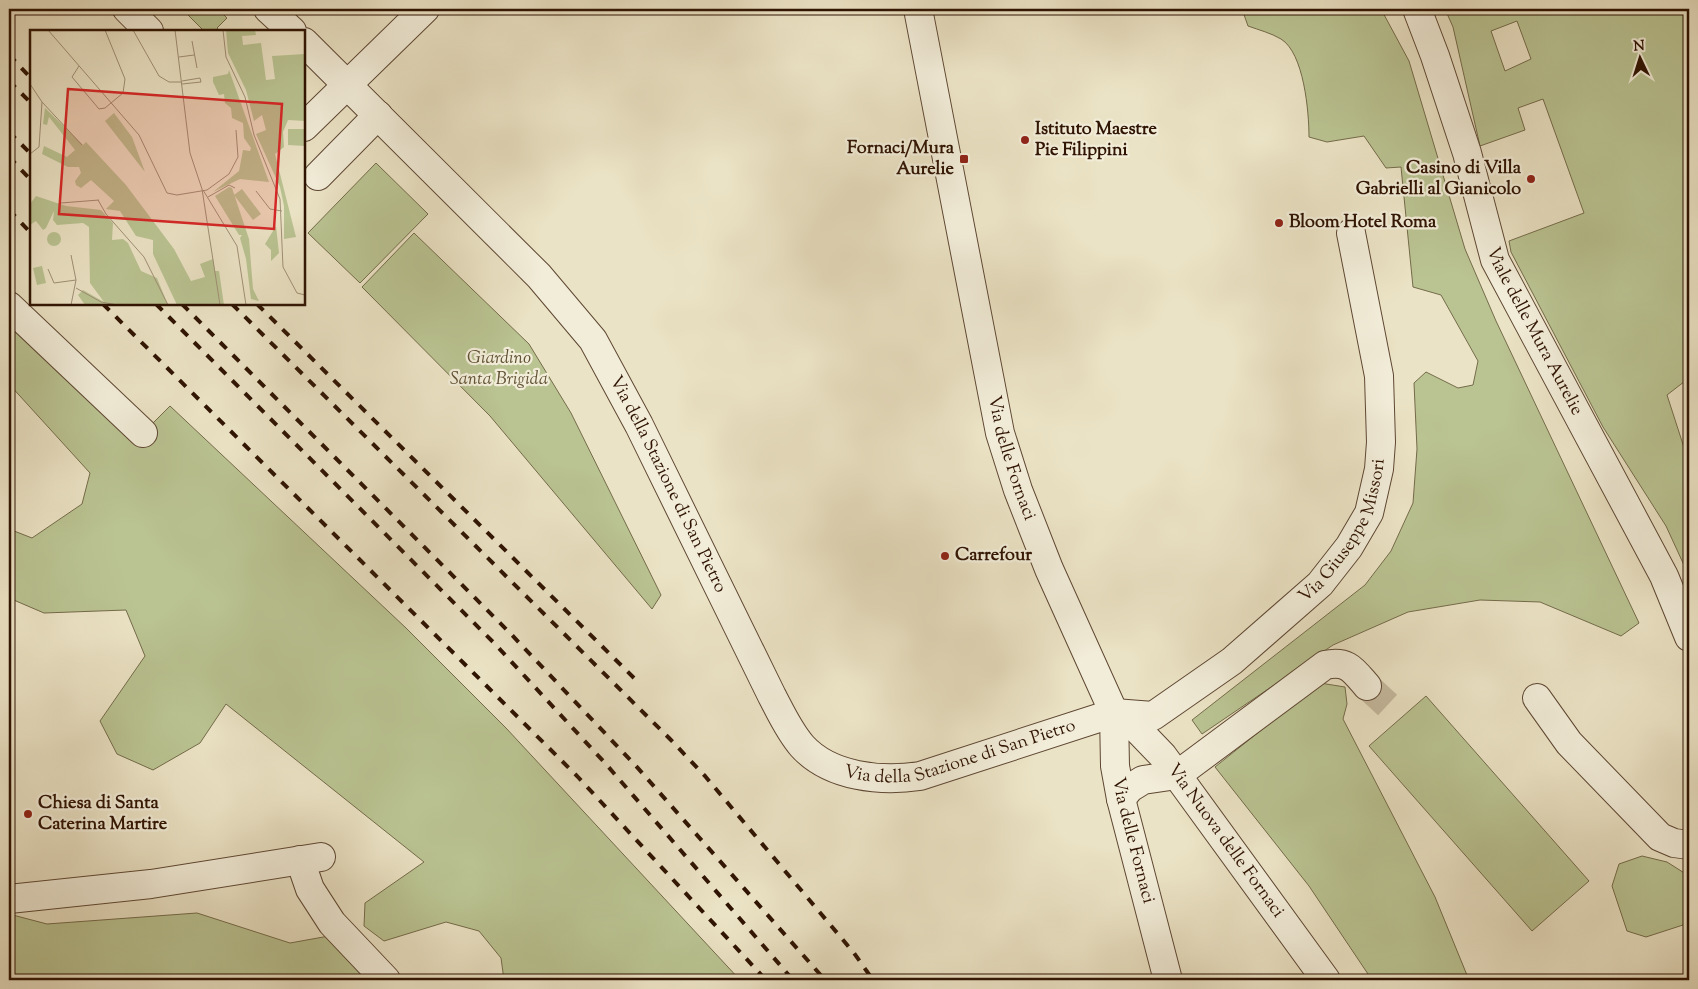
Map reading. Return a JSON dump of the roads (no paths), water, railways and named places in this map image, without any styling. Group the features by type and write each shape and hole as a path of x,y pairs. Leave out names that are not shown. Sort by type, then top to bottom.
{"street":[{"path":"127,9 148,30"},
{"path":"268,9 291,30"},
{"path":"305,126 425,9"},
{"name":"Via delle Fornaci","path":"918,9 1005,454 1048,569 1114,713 1115,766 1121,799 1168,980"},
{"name":"Viale delle Mura Aurelie","path":"1417,9 1436,56 1467,154 1495,260 1664,576 1689,637"},
{"name":"Via della Stazione di San Pietro","path":"305,43 539,276 593,340 640,425 772,696 793,735 815,757 850,773 903,778 943,769 1114,713"},
{"path":"318,176 378,115"},
{"name":"Via Giuseppe Missori","path":"1114,713 1152,716 1232,661 1320,584 1349,547 1369,513 1379,469 1382,414 1378,366 1351,233"},
{"path":"9,306 143,433"},
{"path":"1121,799 1130,788 1143,780 1177,775 1325,666 1336,663 1348,666 1367,686"},
{"path":"1537,698 1569,743 1660,837 1674,843 1689,845"},
{"name":"Via Nuova delle Fornaci","path":"1114,713 1138,730 1163,756 1326,980"},
{"path":"9,899 151,884 311,859 310,889 332,923 386,980"}],"tunnel":[{"path":"1367,686 1393,710"}],"railway":[{"path":"9,55 30,77"},
{"path":"9,81 30,102"},
{"path":"9,132 30,153"},
{"path":"9,157 30,179"},
{"path":"9,210 30,232"},
{"path":"104,305 577,776 766,980"},
{"path":"157,305 495,644 605,763 793,980"},
{"path":"183,305 510,633 636,766 825,980"},
{"path":"233,305 669,738 705,776 854,953 873,980"},
{"path":"258,305 634,678"}],"place":[{"name":"Istituto Maestre Pie Filippini","path":"1025,140"},
{"name":"Fornaci/Mura Aurelie","path":"964,159"},
{"name":"Casino di Villa Gabrielli al Gianicolo","path":"1531,179"},
{"name":"Bloom Hotel Roma","path":"1279,223"},
{"name":"Carrefour","path":"945,556"},
{"name":"Chiesa di Santa Caterina Martire","path":"28,814"}],"park label":[{"name":"Giardino Santa Brigida","path":"499,369"}]}
